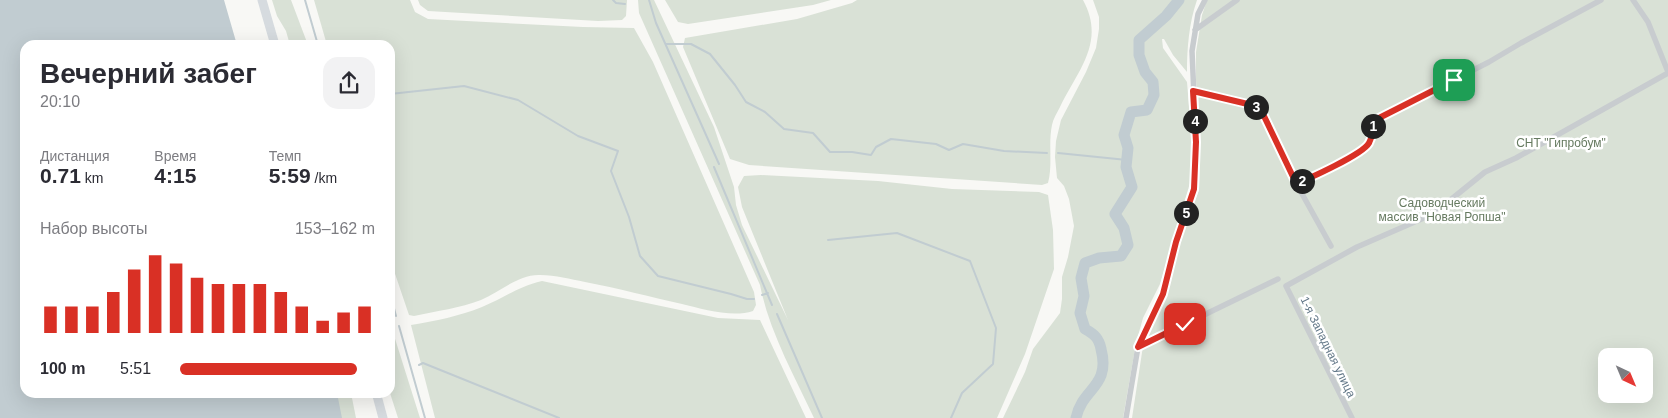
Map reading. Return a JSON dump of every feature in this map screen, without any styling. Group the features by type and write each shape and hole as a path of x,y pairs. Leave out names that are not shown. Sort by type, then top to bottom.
{"main road":[{"path":"262,0 274,40"},
{"path":"378,398 383,418"}],"street":[{"path":"1126,418 1138,347 1163,294 1176,242 1194,189 1196,142 1192,51 1198,14 1205,0"},
{"path":"1196,30 1237,0"},
{"path":"1296,183 1360,152 1369,144 1374,124 1379,118 1490,62 1521,43 1602,0"},
{"path":"1633,0 1648,22 1668,72"},
{"name":"1-я Западная улица","path":"1352,418 1286,286 1357,247 1433,214 1485,172 1516,158 1668,72"},
{"path":"1193,91 1259,108 1296,183 1331,246"},
{"path":"1138,347 1278,279"}],"green space":[{"path":"272,0 291,0 306,40 289,40 286,31 277,16"},
{"path":"314,0 410,0 415,12 428,19 634,28 653,62 754,292 756,305 753,311 736,314 718,312 557,276 532,275 517,280 488,297 473,303 414,316 409,315 395,274 395,40 326,40"},
{"path":"418,0 627,0 626,16 622,20 598,21 428,11 420,5"},
{"path":"638,0 654,0 714,127 734,187 736,205 742,225 788,320 742,207 738,187 744,176 761,175 878,181 952,189 1039,192 1048,195 1053,230 1054,269 1025,354 997,418 814,418 790,369 769,319 760,285 639,13"},
{"path":"665,0 831,0 813,5 688,24 678,22"},
{"path":"857,0 1083,0 1092,29 1091,43 1081,68 1053,123 1050,140 1048,183 1042,185 749,165 730,159 683,47 685,38 797,19"},
{"path":"1093,0 1197,0 1189,36 1187,72 1173,55 1164,39 1162,39 1163,48 1187,82 1192,142 1190,183 1160,284 1143,318 1136,343 1123,418 1003,418 1025,372 1033,349 1060,313 1062,277 1074,226 1069,199 1064,186 1057,178 1056,141 1061,120 1096,48 1099,17"},
{"name":"Садоводческий массив \"Новая Ропша\"","path":"1207,0 1668,0 1668,418 1132,418 1143,346 1167,295 1179,243 1199,190 1200,142 1196,52 1202,15"},
{"path":"542,281 718,318 760,320 806,418 435,418 411,325 447,318 474,310 525,286"},
{"path":"395,339 420,418 398,418 392,398 395,398"},
{"path":"331,398 352,398 356,418 253,418 331,402"}],"shaded area":[{"path":"0,0 224,0 236,40 20,40 20,398 338,398 342,418 0,418"}],"waterway":[{"path":"305,0 317,40"},
{"path":"613,0 616,3 625,4"},
{"path":"649,0 656,23 719,164"},
{"path":"1076,418 1079,408 1099,380 1103,362 1099,342 1085,329 1080,313 1084,296 1081,278 1085,263 1099,258 1121,256 1128,245 1124,228 1115,214 1132,187 1126,167 1128,148 1124,135 1131,112 1147,110 1154,95 1153,82 1145,72 1139,55 1139,40 1166,16 1179,0"},
{"path":"666,44 691,44 710,54 746,102 765,112 784,129 813,133 830,152 852,152 871,155 876,147 891,139 936,144 949,150 963,144 1004,151 1047,153"},
{"path":"395,93 464,86 518,100 578,136 618,151 611,171 629,217 640,256 658,276 747,299 754,299"},
{"path":"1058,153 1127,160"},
{"path":"714,167 772,305"},
{"path":"828,240 897,233 970,261 996,328 993,364 962,393 951,418"},
{"path":"762,295 768,293"},
{"path":"777,314 822,418"},
{"path":"399,326 425,418"},
{"path":"419,365 423,363 559,418"}],"route":[{"path":"1185,324 1138,347 1163,294 1176,242 1194,189 1196,142 1193,91 1259,108 1296,183 1360,152 1369,144 1374,124 1379,118 1454,80"}],"park label":[{"name":"СНТ \"Гипробум\"","path":"1561,143"}]}
